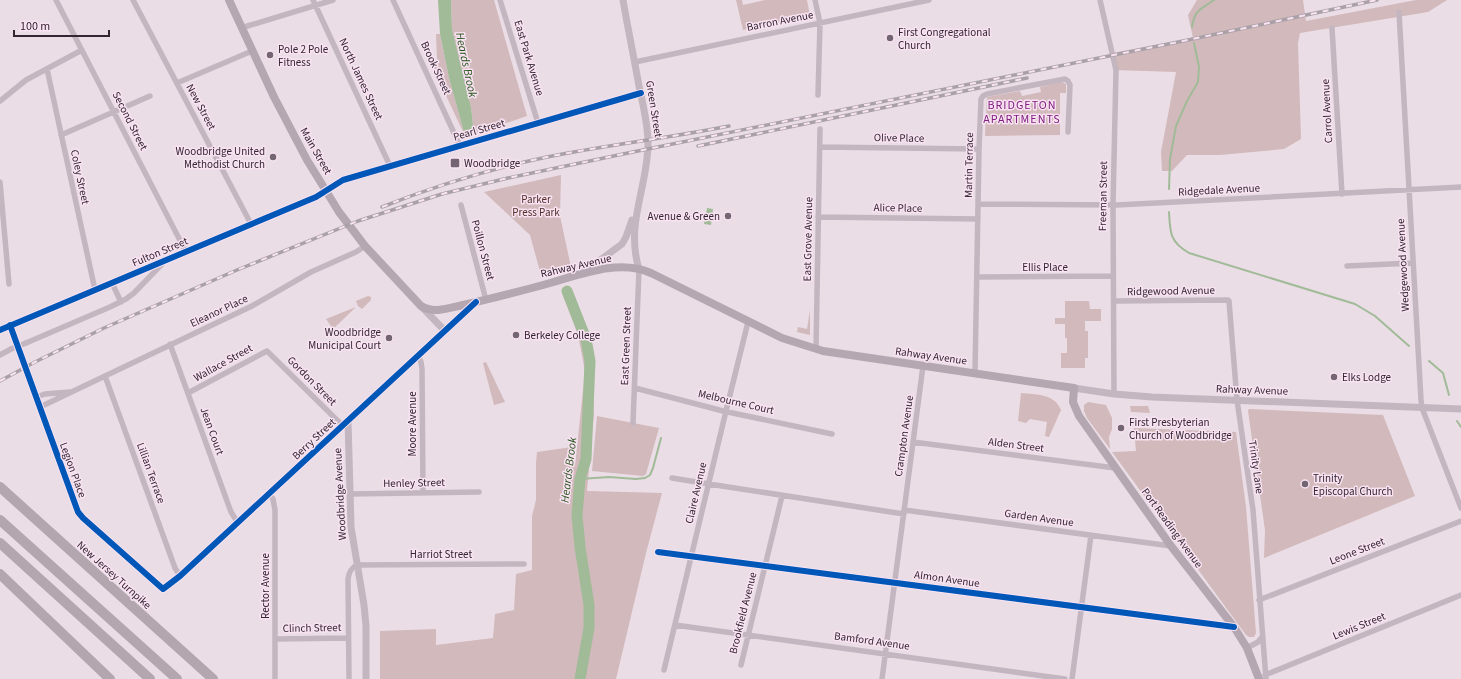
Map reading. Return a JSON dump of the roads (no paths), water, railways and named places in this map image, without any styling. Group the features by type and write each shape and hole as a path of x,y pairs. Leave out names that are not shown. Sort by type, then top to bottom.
{"highway":[{"name":"New Jersey Turnpike","path":"0,488 213,679"},
{"path":"0,520 177,679"},
{"path":"0,543 150,679"},
{"path":"0,574 110,679"}],"main road":[{"name":"Main Street","path":"229,0 279,108 307,160 344,220 365,246 421,306"},
{"name":"Rahway Avenue","path":"421,306 428,309 438,310 486,300 612,268 639,269 651,273 782,338 816,349 1074,388"},
{"name":"Port Reading Avenue","path":"1074,388 1073,402 1075,409 1171,546 1234,627 1263,678"}],"street":[{"name":"Second Street","path":"56,0 186,252"},
{"name":"New Street","path":"133,0 251,224"},
{"path":"241,28 314,3 333,0"},
{"name":"Brook Street","path":"393,0 460,146"},
{"name":"East Park Avenue","path":"500,0 538,123"},
{"name":"Green Street","path":"623,0 647,129 648,150 645,174 638,205 634,240 634,252 639,269"},
{"path":"815,0 820,23 818,95"},
{"name":"Barron Avenue","path":"635,62 929,0"},
{"name":"Freeman Street","path":"1100,0 1116,70 1113,205 1114,394"},
{"name":"North James Street","path":"314,3 390,166"},
{"name":"Wedgewood Avenue","path":"1399,12 1422,408 1461,508"},
{"name":"Carrol Avenue","path":"1332,28 1342,194"},
{"path":"0,101 26,80 82,50"},
{"path":"177,83 252,51"},
{"name":"Coley Street","path":"47,69 95,290"},
{"name":"Martin Terrace","path":"975,373 980,104 983,96 1065,79 1070,85 1068,132"},
{"name":"Pearl Street","path":"326,190 343,180 641,93"},
{"path":"61,135 150,96"},
{"name":"East Grove Avenue","path":"816,349 820,129"},
{"name":"Olive Place","path":"820,147 979,149"},
{"path":"0,182 3,247 9,284"},
{"name":"Ridgedale Avenue","path":"978,204 1113,205 1461,187"},
{"name":"Fulton Street","path":"0,330 316,197 326,190"},
{"name":"Poillon Street","path":"461,204 486,300"},
{"path":"580,275 622,244 628,233 638,205"},
{"name":"Alice Place","path":"818,217 978,219"},
{"name":"Eleanor Place","path":"40,407 252,306 311,272 356,252 365,246"},
{"path":"0,355 121,302 134,293 160,264 170,258"},
{"path":"1348,266 1413,263"},
{"name":"East Green Street","path":"633,423 639,269"},
{"name":"Ellis Place","path":"977,277 1113,276"},
{"path":"112,283 121,302"},
{"name":"Ridgewood Avenue","path":"1114,301 1229,301"},
{"name":"Trinity Lane","path":"1229,301 1237,400 1253,510 1260,600 1263,678"},
{"name":"Berry Street","path":"163,589 180,576 346,424 476,302"},
{"name":"Main Street","path":"421,306 444,331"},
{"name":"Claire Avenue","path":"664,670 748,322"},
{"name":"Legion Place","path":"10,325 75,505 80,515 163,589"},
{"name":"Jean Court","path":"170,344 231,512 238,523"},
{"name":"Wallace Street","path":"188,393 267,351"},
{"name":"Gordon Street","path":"267,351 346,424"},
{"name":"Moore Avenue","path":"418,356 422,369 423,493"},
{"name":"Crampton Avenue","path":"882,679 923,366"},
{"name":"Lillian Terrace","path":"105,376 175,568 180,576"},
{"name":"Melbourne Court","path":"635,388 726,411 832,434"},
{"name":"Rahway Avenue","path":"1074,388 1114,394 1152,397 1461,409"},
{"name":"Eleanor Place","path":"36,397 45,394 78,390"},
{"name":"Woodbridge Avenue","path":"346,424 351,527 365,616 366,679"},
{"name":"Alden Street","path":"913,442 1115,468"},
{"name":"Garden Avenue","path":"672,478 782,496 1171,546"},
{"name":"Henley Street","path":"350,494 479,492"},
{"name":"Rector Avenue","path":"269,494 273,498 275,510 275,679"},
{"name":"Brookfield Avenue","path":"741,665 782,496"},
{"name":"Leone Street","path":"1260,600 1461,520"},
{"path":"1072,679 1091,535"},
{"name":"Almon Avenue","path":"658,552 1234,627"},
{"name":"Harriot Street","path":"357,565 524,564"},
{"path":"349,678 348,576 352,568 357,565"},
{"name":"Lewis Street","path":"1263,678 1461,595"},
{"name":"Bamford Avenue","path":"676,625 1065,679"},
{"path":"1247,648 1258,642 1262,637"},
{"name":"Clinch Street","path":"275,639 348,638"}],"waterway":[{"path":"1192,27 1193,21 1199,10 1214,0"},
{"path":"1169,189 1170,159 1176,126 1187,101 1198,82 1199,67 1194,43"},
{"path":"1169,212 1172,236 1178,245 1189,253 1355,304 1375,316 1409,346"},
{"name":"Heards Brook","path":"567,291 586,339 590,361 586,459 580,479 577,515 580,547 589,605 589,628 580,679"},
{"path":"1429,361 1443,373 1449,395"},
{"path":"1457,421 1461,427"},
{"path":"580,479 609,477 636,479 645,478 650,475 653,468 661,438"}],"railway":[{"path":"0,381 104,328 237,270 358,221 442,194 508,178 628,153 1188,40 1377,0"},
{"path":"698,146 1027,78"},
{"path":"382,207 463,179 547,157 729,126"}],"place":[{"name":"First Congregational Church","path":"890,38"},
{"name":"Pole 2 Pole Fitness","path":"270,55"},
{"name":"Woodbridge United Methodist Church","path":"273,157"},
{"name":"Woodbridge","path":"455,163"},
{"name":"Avenue & Green","path":"728,216"},
{"name":"Berkeley College","path":"516,335"},
{"name":"Woodbridge Municipal Court","path":"389,338"},
{"name":"Elks Lodge","path":"1334,377"},
{"name":"First Presbyterian Church of Woodbridge","path":"1121,428"},
{"name":"Trinity Episcopal Church","path":"1305,484"}],"district":[{"name":"BRIDGETON APARTMENTS","path":"1022,112"}],"park label":[{"name":"Parker Press Park","path":"536,205"}]}
